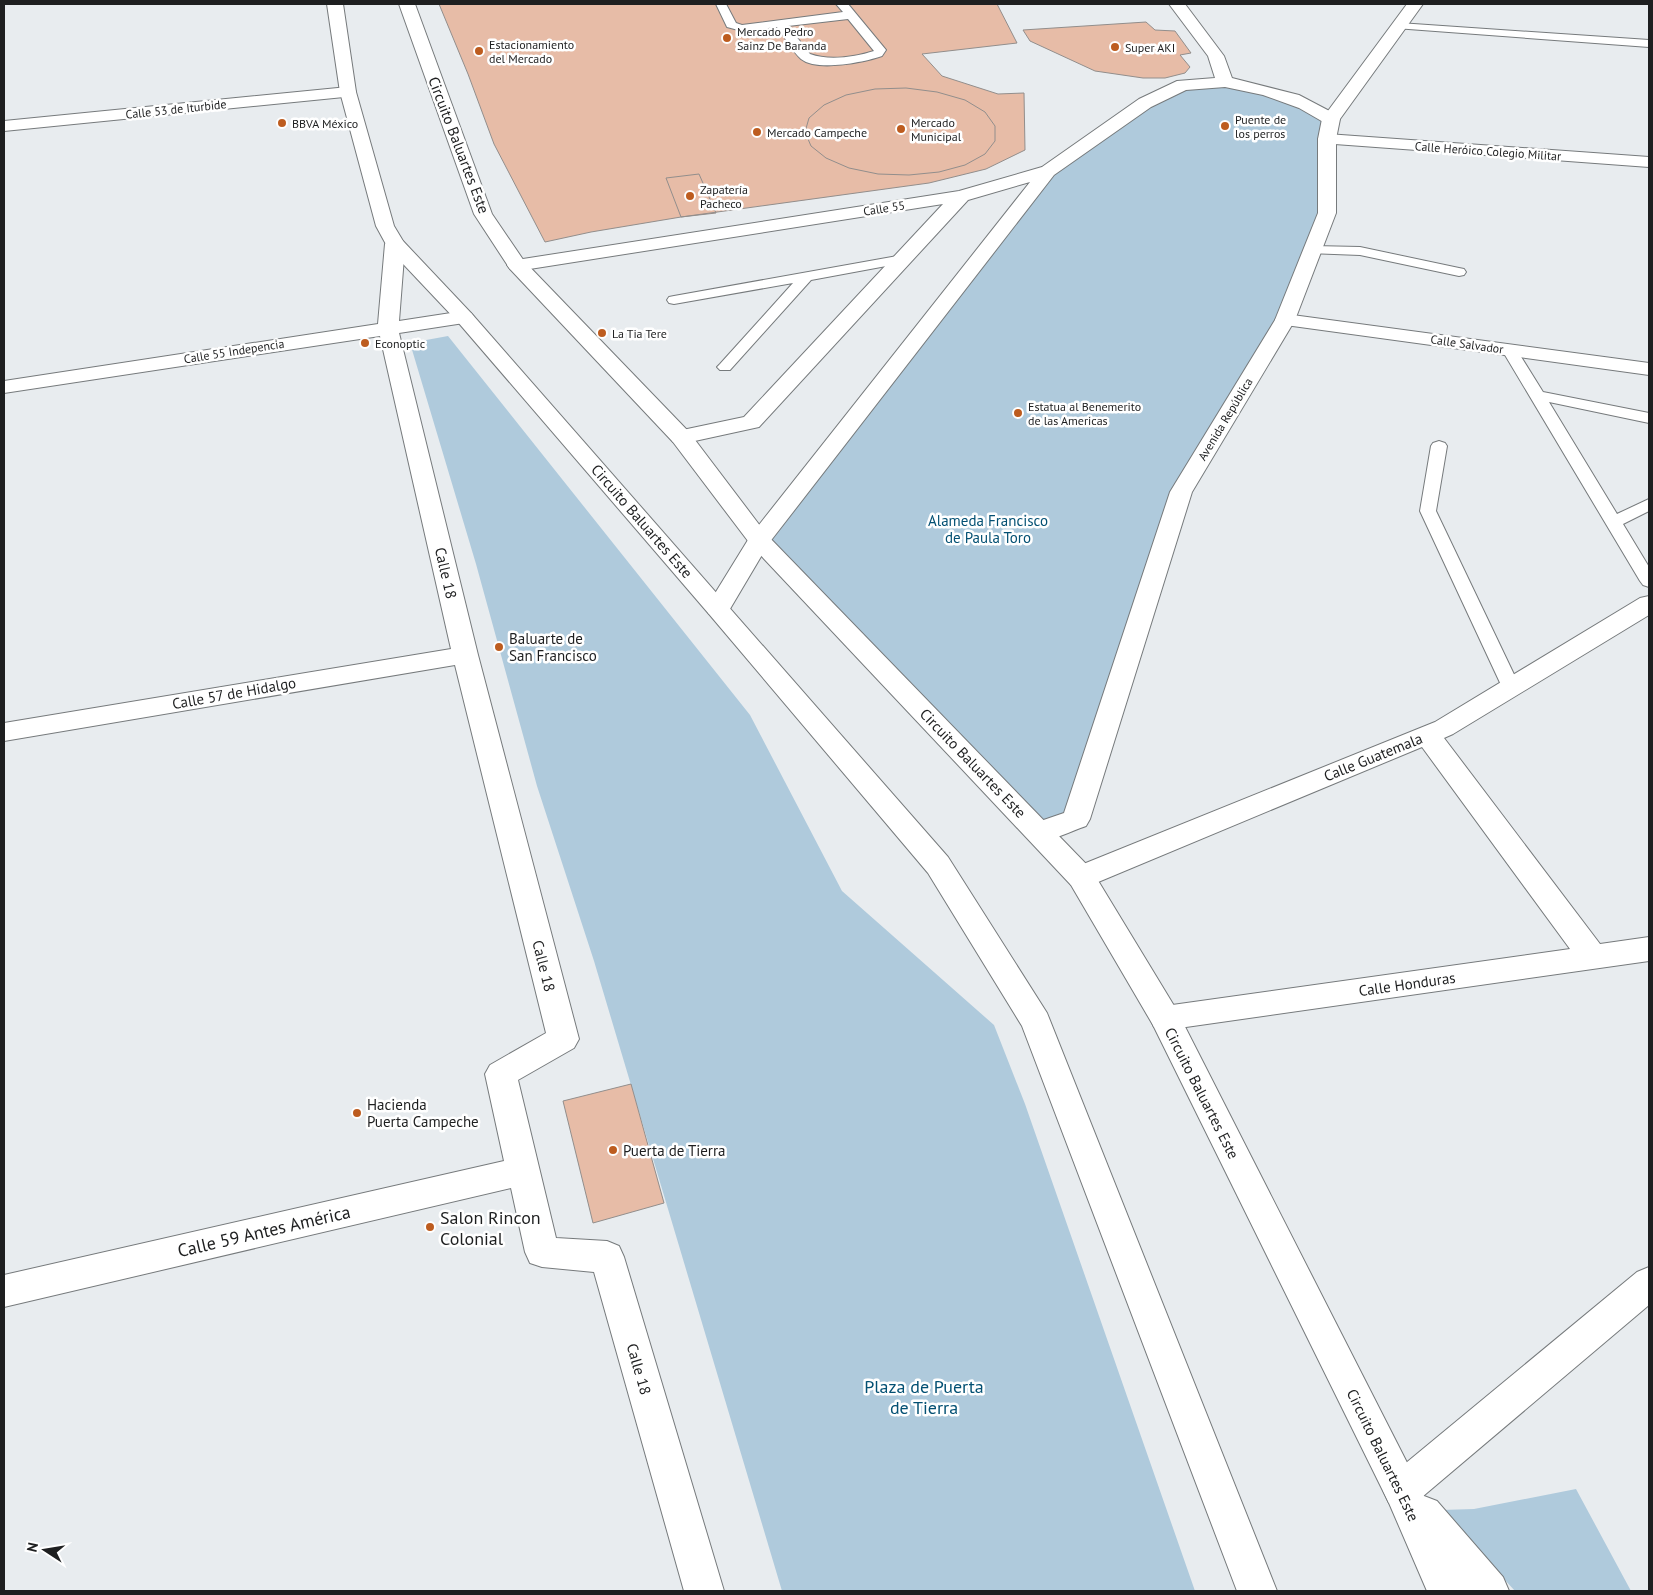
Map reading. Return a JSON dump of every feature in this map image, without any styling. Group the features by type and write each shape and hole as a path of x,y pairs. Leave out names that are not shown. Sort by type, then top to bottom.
{"street":[{"name":"Circuito Baluartes Este","path":"335,4 348,92 385,226 395,244 464,317 718,608 938,865 1036,1022 1258,1591"},
{"name":"Circuito Baluartes Este","path":"407,4 484,214 517,265 681,436 759,540 1081,877 1165,1018 1402,1490 1448,1591"},
{"path":"1177,4 1216,56 1226,82"},
{"path":"1329,129 1415,4"},
{"name":"Calle 55","path":"517,265 961,196 1048,171 1145,103 1183,85 1226,82 1274,91 1310,105 1329,129"},
{"name":"Calle 53 de Iturbide","path":"4,126 348,92"},
{"name":"Calle Heróico Colegio Militar","path":"1329,129 1649,162"},
{"name":"Avenida República","path":"1039,832 1076,819 1181,492 1285,320 1327,213 1329,129"},
{"path":"718,608 759,540 1048,171"},
{"path":"681,436 751,422 961,196"},
{"name":"Calle 18","path":"395,244 388,328 465,655 563,1039 502,1074 523,1171 542,1252 607,1257 704,1591"},
{"name":"Calle 55 Indepencia","path":"4,386 464,317"},
{"name":"Calle Salvador","path":"1285,320 1649,368"},
{"name":"Calle Guatemala","path":"1081,877 1444,728 1649,604"},
{"name":"Calle 57 de Hidalgo","path":"4,732 465,655"},
{"path":"1427,735 1593,957"},
{"name":"Calle Honduras","path":"1165,1018 1649,949"},
{"name":"Calle 59 Antes América","path":"4,1291 523,1171"},
{"path":"1489,1591 1402,1490 1649,1283"}],"lane":[{"path":"721,4 731,25 736,27 750,28 850,15"},
{"path":"781,24 806,57 812,60 830,62 878,53 880,50 842,4"},
{"path":"1399,26 1649,44"},
{"path":"1313,250 1360,251 1459,272"},
{"path":"674,300 903,258"},
{"path":"725,367 807,276"},
{"path":"1510,350 1649,581"},
{"path":"1537,395 1649,418"},
{"path":"1439,446 1428,510 1511,688"},
{"path":"1614,522 1649,504"}],"green space":[{"name":"Alameda Francisco de Paula Toro","path":"1183,85 1265,88 1331,119 1327,206 1285,320 1181,492 1076,819 1039,832 759,540 1048,171"},
{"name":"Plaza de Puerta de Tierra","path":"448,336 750,715 842,891 994,1025 1025,1104 1195,1591 782,1591 594,961 537,786 476,564 410,343"},
{"path":"1576,1489 1631,1591 1515,1591 1441,1510 1474,1509"}],"building":[{"name":"Mercado Campeche","path":"439,4 997,4 1017,43 922,54 942,76 998,94 1024,93 1025,150 986,169 929,183 681,217 591,232 545,242 494,144"},
{"name":"Super AKI","path":"1146,22 1155,30 1175,31 1191,53 1180,55 1190,67 1185,73 1165,78 1143,78 1095,71 1030,41 1023,30"},
{"name":"Mercado Municipal","path":"906,88 937,92 965,100 985,112 995,126 995,141 985,154 965,165 939,172 909,175 878,174 849,168 826,158 811,146 805,132 809,118 824,105 846,95 875,89"},
{"name":"Zapatería Pacheco","path":"699,174 716,213 681,217 666,178"},
{"name":"Puerta de Tierra","path":"631,1084 664,1203 593,1223 563,1101"}],"place":[{"name":"Mercado Pedro Sainz De Baranda","path":"727,38"},
{"name":"Super AKI","path":"1115,47"},
{"name":"Estacionamiento del Mercado","path":"479,51"},
{"name":"BBVA México","path":"282,123"},
{"name":"Puente de los perros","path":"1225,126"},
{"name":"Mercado Municipal","path":"901,129"},
{"name":"Mercado Campeche","path":"757,132"},
{"name":"Zapatería Pacheco","path":"690,196"},
{"name":"La Tia Tere","path":"602,333"},
{"name":"Econoptic","path":"365,343"},
{"name":"Estatua al Benemerito de las Americas","path":"1018,413"},
{"name":"Baluarte de San Francisco","path":"499,647"},
{"name":"Hacienda Puerta Campeche","path":"357,1113"},
{"name":"Puerta de Tierra","path":"613,1150"},
{"name":"Salon Rincon Colonial","path":"430,1227"}]}
